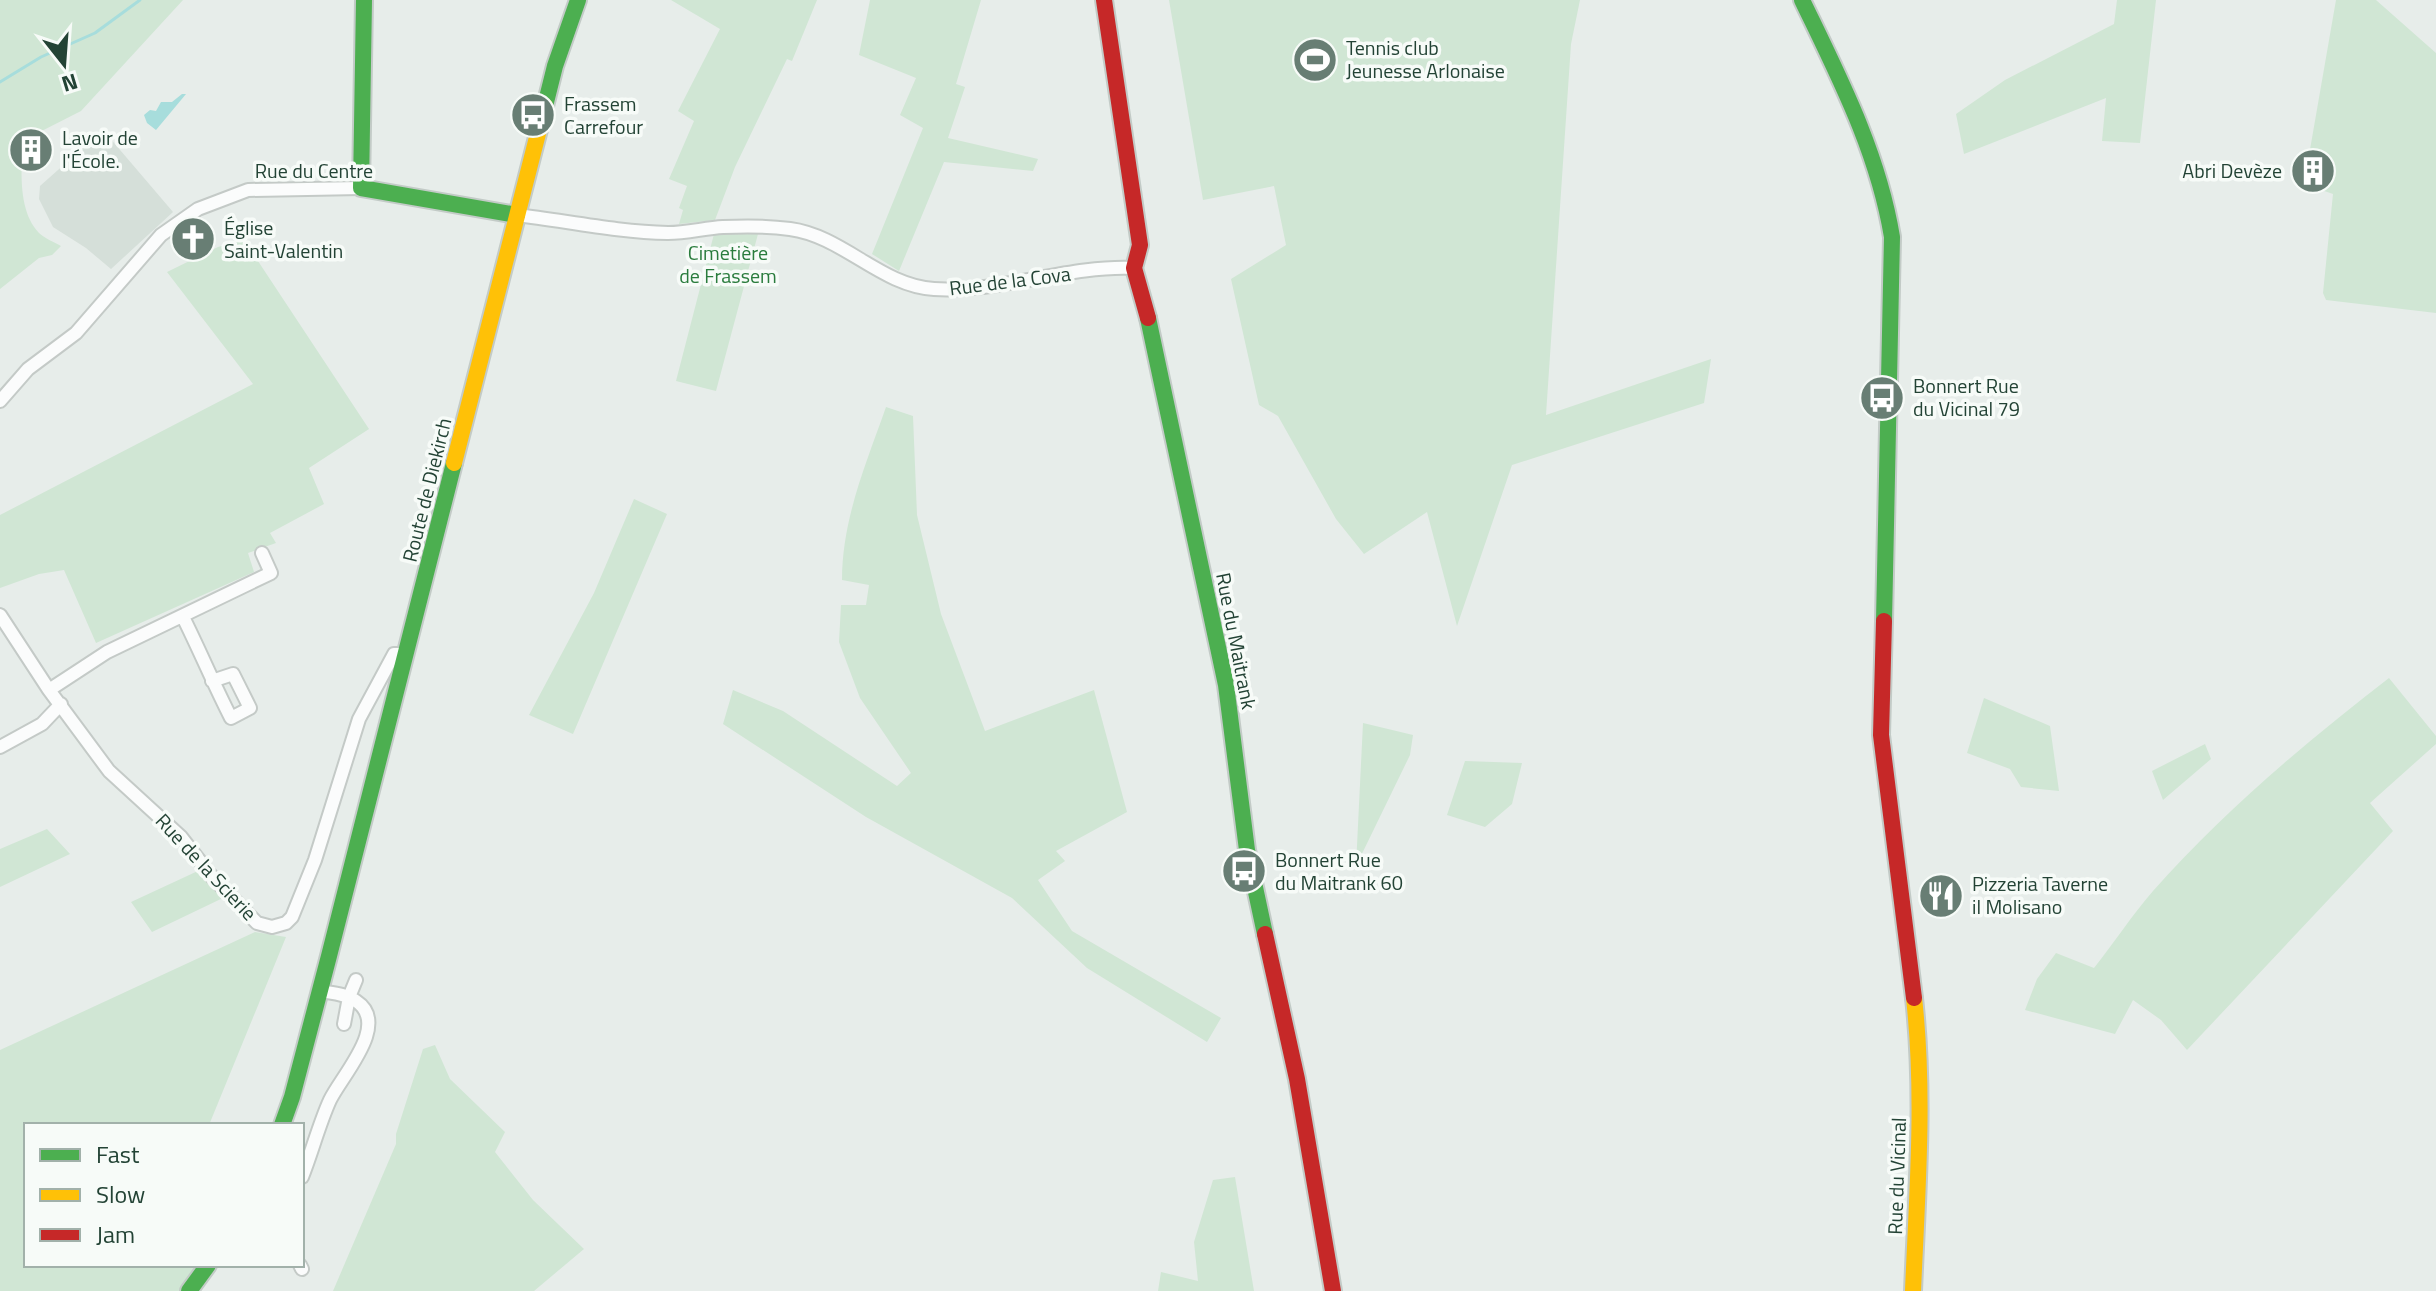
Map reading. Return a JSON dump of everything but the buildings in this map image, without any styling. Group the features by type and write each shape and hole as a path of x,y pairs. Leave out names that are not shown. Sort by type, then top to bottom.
{"street":[{"path":"361,188 364,0"},
{"name":"Route de Diekirch","path":"283,1123 320,991 555,66 578,0"},
{"name":"Rue du Maitrank","path":"1104,0 1140,245 1134,268 1157,352 1226,685 1247,850 1297,1079 1333,1291"},
{"name":"Rue du Vicinal","path":"1802,0 1875,163 1891,229 1881,735 1885,789 1920,1062 1913,1291"},
{"name":"Rue du Centre","path":"0,401 28,369 76,333 161,235 198,209 248,190 361,188 517,215"},
{"name":"Rue de la Cova","path":"517,215 669,233 724,227 788,228 832,242 894,278 922,288 971,288 1093,270 1134,268"},
{"path":"49,690 107,652 271,573 262,553"},
{"path":"0,615 61,704 25,736 0,747"},
{"path":"183,617 212,681"},
{"name":"Rue de la Scierie","path":"61,704 109,771 181,837 213,878 257,923 272,927 286,923 292,917 315,860 359,719 394,654 406,654"},
{"path":"344,1024 356,980"},
{"path":"304,1172 331,1099 366,1040 369,1020 364,1008 349,997 320,991"},
{"path":"189,1291 207,1267"}],"shaded area":[{"path":"103,130 173,212 111,269 53,227 39,199 40,186"}],"green space":[{"path":"0,0 183,0 81,111 22,141 22,189 27,213 39,233 61,246 52,255 39,258 0,289"},
{"path":"671,0 817,0 792,61 787,59 735,167 715,220 679,224 683,210 679,208 687,186 669,179 694,121 678,111 720,29"},
{"path":"870,0 981,0 956,84 965,87 948,138 1038,159 1033,171 944,162 899,271 872,254 923,128 900,115 916,78 859,55"},
{"path":"1169,0 1580,0 1571,44 1546,415 1711,359 1704,403 1512,465 1457,626 1427,512 1364,554 1336,519 1278,416 1259,405 1231,279 1286,245 1274,186 1203,200"},
{"path":"2117,0 2156,0 2140,143 2102,141 2106,98 1964,154 1956,114 2005,80 2114,24"},
{"path":"2336,0 2376,0 2436,53 2436,313 2326,300 2323,293 2333,194 2304,184"},
{"name":"Cimetière de Frassem","path":"714,234 758,234 716,391 676,381"},
{"path":"244,240 369,429 309,468 324,504 270,533 276,543 248,553 254,572 96,643 64,570 39,574 0,588 0,515 253,384 167,272 218,247"},
{"path":"886,407 913,416 917,515 941,614 985,731 1094,690 1127,812 1056,851 1065,861 1038,880 1072,931 1221,1018 1207,1042 1087,968 1012,898 866,817 723,724 733,690 783,711 897,786 911,773 860,698 839,642 841,605 866,605 869,585 842,580 843,557 856,492"},
{"path":"634,499 667,514 573,734 529,715 594,593"},
{"path":"2389,678 2436,736 2436,744 2370,803 2393,831 2187,1050 2161,1020 2133,1000 2115,1034 2025,1010 2037,979 2056,953 2094,968 2153,891 2208,833 2296,753"},
{"path":"1984,698 2050,726 2059,791 2021,787 2010,769 1967,753"},
{"path":"1363,723 1413,735 1410,755 1356,866"},
{"path":"2205,744 2211,759 2163,800 2152,771"},
{"path":"1465,761 1522,763 1512,804 1485,827 1447,815"},
{"path":"47,829 70,854 0,887 0,849"},
{"path":"200,870 225,897 152,932 131,902"},
{"path":"255,932 286,937 210,1123 24,1123 24,1267 198,1267 180,1291 0,1291 0,1050"},
{"path":"435,1045 450,1079 505,1132 495,1152 533,1200 584,1249 534,1291 333,1291 396,1144 396,1134 423,1049"},
{"path":"1235,1177 1254,1291 1158,1291 1161,1272 1198,1281 1194,1242 1213,1180"}],"water":[{"path":"186,94 156,130 147,123 144,115 150,110 156,111 161,102 172,102"}],"waterway":[{"path":"0,82 41,57 95,33 140,0"}],"traffic: fast":[{"path":"364,0 361,188 517,215"},
{"path":"545,106 578,0"},
{"path":"1802,0 1867,145 1892,237 1884,621"},
{"path":"1148,318 1226,685 1247,850 1265,934"},
{"path":"283,1123 329,956 454,463"},
{"path":"189,1291 207,1267"}],"traffic: slow":[{"path":"454,463 545,106"},
{"path":"1913,1291 1920,1108 1914,998"}],"traffic: jam":[{"path":"1104,0 1140,245 1134,268 1148,318"},
{"path":"1884,621 1881,735 1914,998"},
{"path":"1265,934 1297,1079 1333,1291"}],"place":[{"name":"Tennis club Jeunesse Arlonaise","path":"1315,60"},
{"name":"Frassem Carrefour","path":"533,115"},
{"name":"Lavoir de l'École.","path":"31,150"},
{"name":"Abri Devèze","path":"2313,171"},
{"name":"Église Saint-Valentin","path":"193,239"},
{"name":"Bonnert Rue du Vicinal 79","path":"1882,398"},
{"name":"Bonnert Rue du Maitrank 60","path":"1244,871"},
{"name":"Pizzeria Taverne il Molisano","path":"1941,896"}]}
